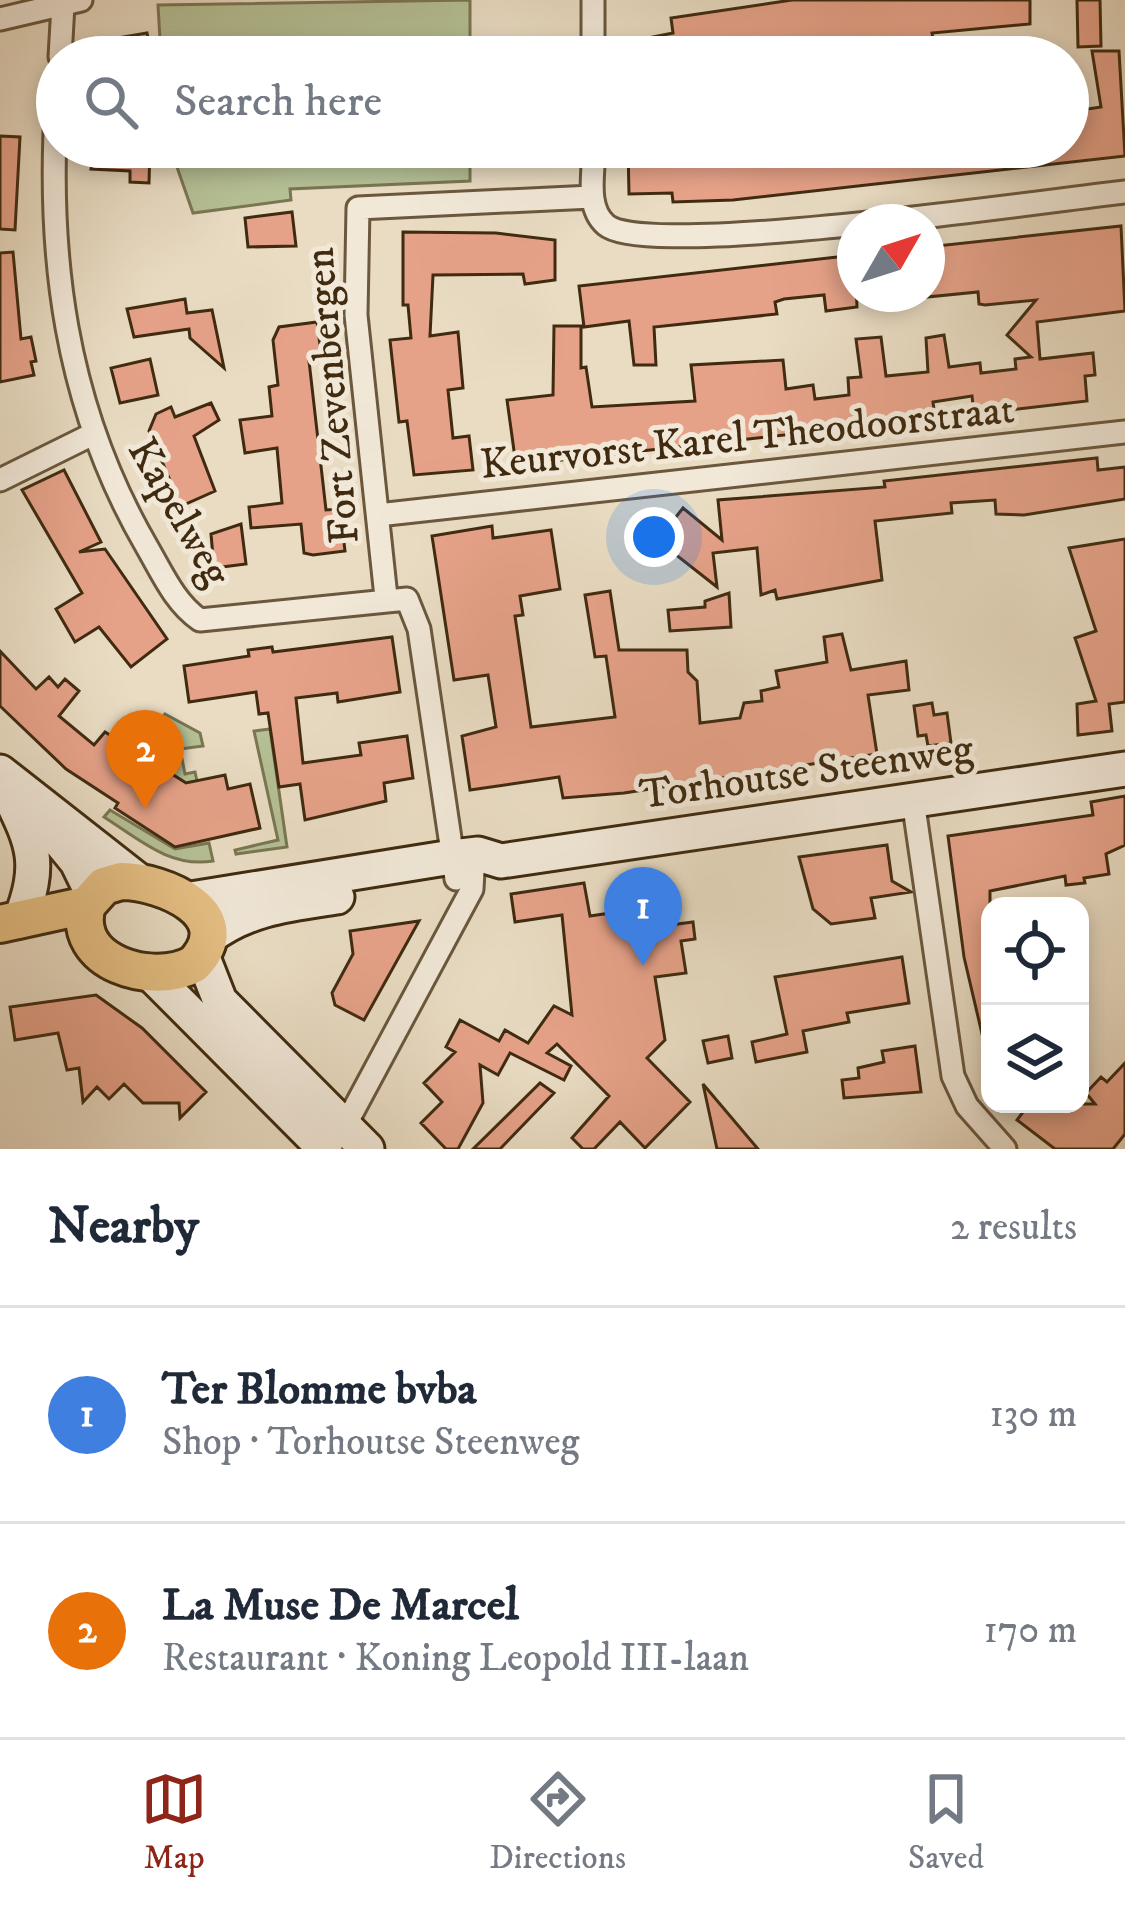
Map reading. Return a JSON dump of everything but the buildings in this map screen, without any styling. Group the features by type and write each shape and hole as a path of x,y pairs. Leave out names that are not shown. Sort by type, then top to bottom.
{"main road":[{"name":"Torhoutse Steenweg","path":"191,899 472,866 1125,769"},
{"path":"2,780 140,881 191,899 207,925 205,947 220,1001 342,1143"},
{"path":"2,780 68,848 96,953 148,971 182,971 205,947"},
{"path":"2,780 33,844 36,870 7,930"},
{"name":"Torhoutse Steenweg","path":"205,947 234,920 273,906 472,866"},
{"path":"7,930 88,913 122,881 140,881"},
{"path":"148,971 342,1143"}],"street":[{"path":"593,0 593,36"},
{"path":"0,19 72,2 65,36"},
{"name":"Kapelweg","path":"54,168 52,223 64,331 93,434 137,530 177,598 200,620 386,597"},
{"path":"593,168 592,197 602,222 617,233 721,235 1125,192"},
{"name":"Fort Zevenbergen","path":"386,597 356,315 358,208 592,197"},
{"name":"Keurvorst Karel Theodoorstraat","path":"378,514 1125,432"},
{"path":"0,480 93,434"},
{"path":"342,1143 472,866 416,616 407,599 386,597"},
{"path":"913,800 953,1076 967,1106 1005,1149"}],"green space":[{"path":"470,0 470,36 160,36 158,5"},
{"path":"177,168 470,168 470,181 290,189 291,200 193,213"},
{"path":"165,714 200,733 203,746 180,749 185,774 195,772 197,781 186,783 147,758 120,800 108,792"},
{"path":"270,729 287,847 236,854 235,850 278,840 254,731"},
{"path":"110,810 175,849 209,843 213,861 183,860 156,850 104,817"}],"place":[{"name":"La Muse De Marcel","path":"145,809"},
{"name":"Ter Blomme bvba","path":"643,966"}]}
